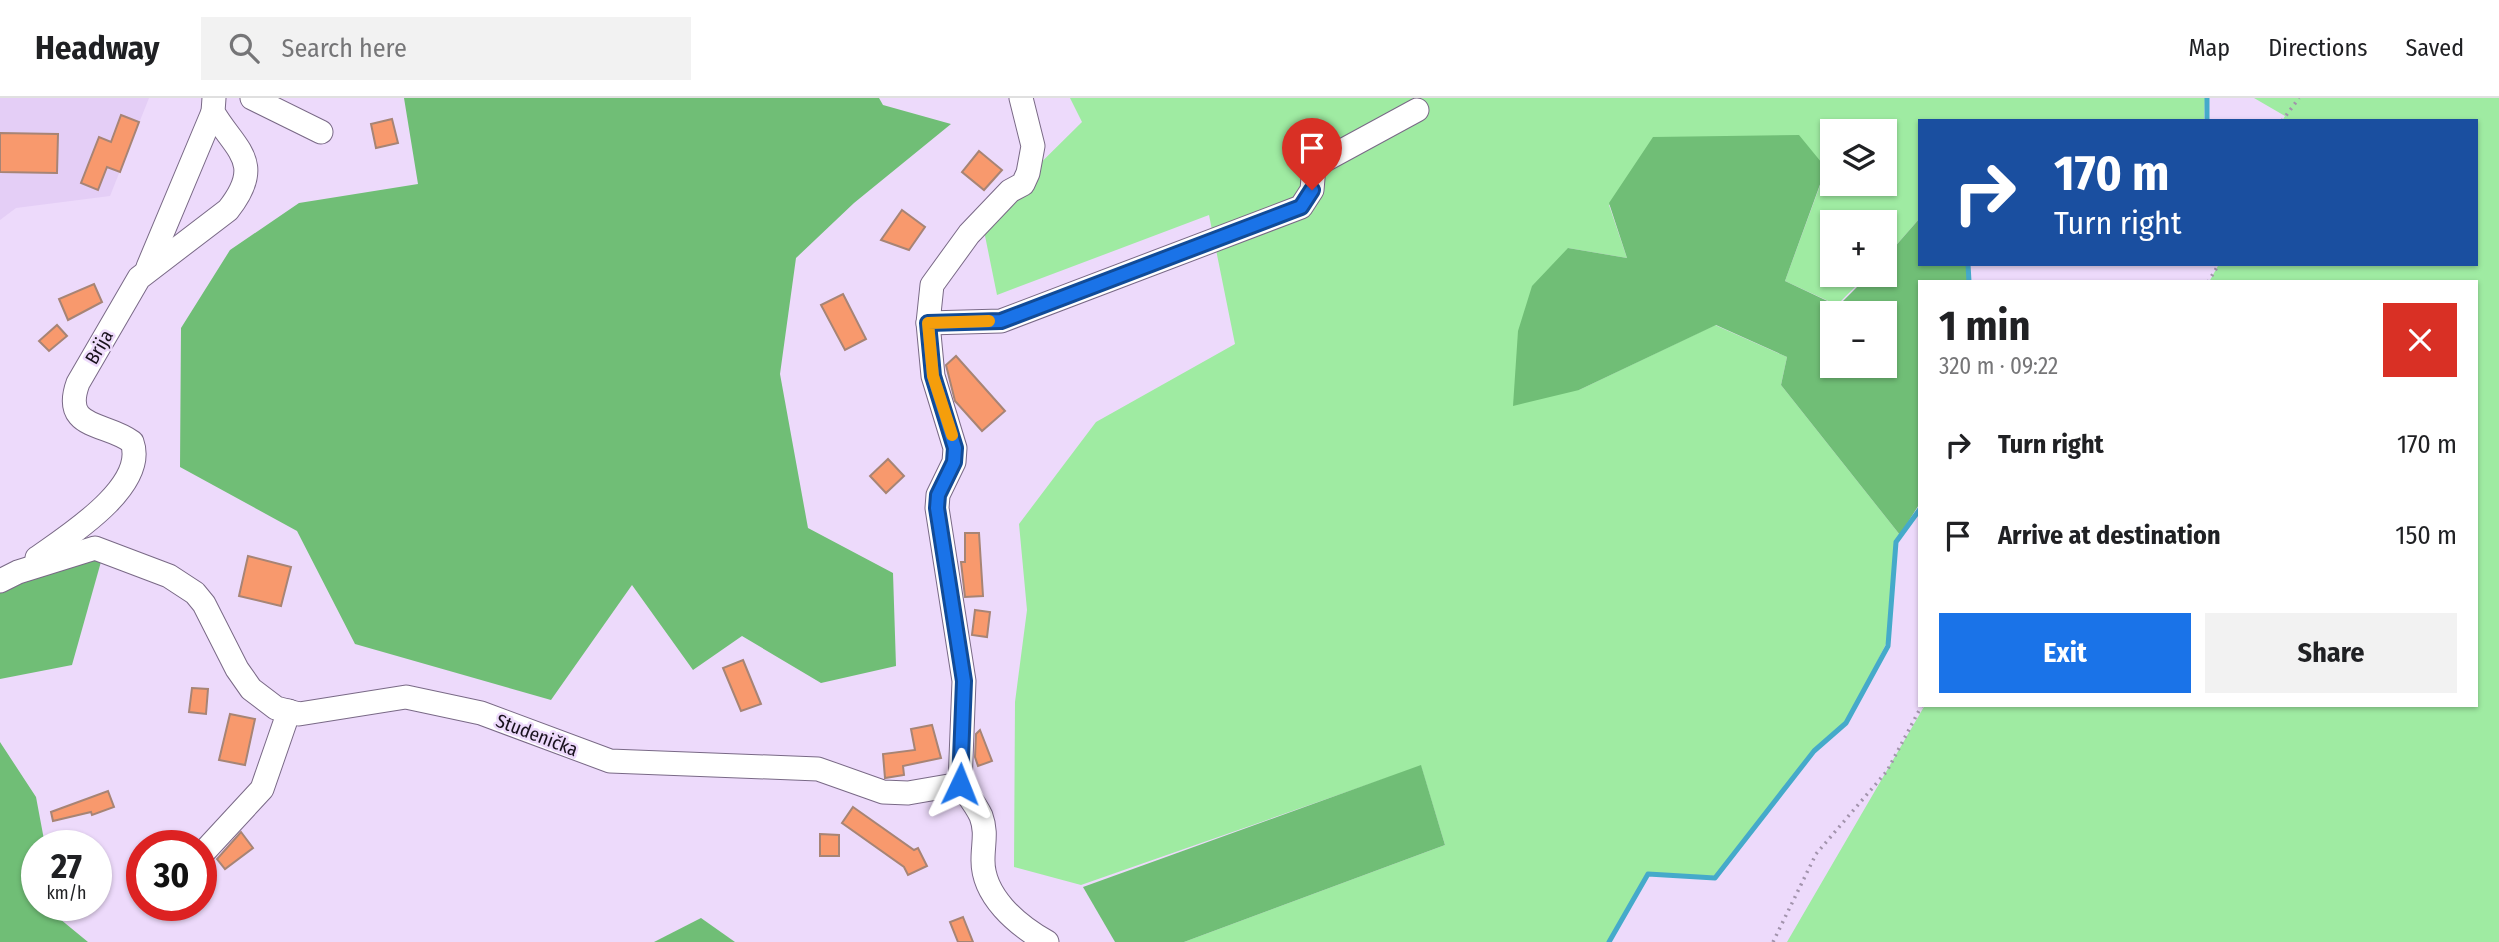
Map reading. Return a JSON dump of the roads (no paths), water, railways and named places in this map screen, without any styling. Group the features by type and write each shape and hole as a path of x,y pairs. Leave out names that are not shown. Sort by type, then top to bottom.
{"street":[{"path":"252,98 321,132"},
{"path":"1024,102 1033,146 1028,173 1023,184 1010,191 969,234 932,285 928,323 933,376 955,448 954,462 938,495 937,508 964,681 960,784 981,815 985,833 982,862 992,897 1033,934 1047,942"},
{"path":"146,270 213,105"},
{"name":"Brija","path":"9,577 79,528 125,485 135,451 132,442 123,435 86,421 75,409 73,400 78,383 146,270 228,210 237,199 246,166 243,154 213,105"},
{"path":"928,323 1001,321 1301,207 1312,190 1314,166 1417,110"},
{"name":"Studenička","path":"9,577 95,548 169,576 195,593 204,604 236,669 251,689 276,708 289,711 321,713 362,702 406,697 481,713 610,761 818,769 883,792 908,793 960,784"},
{"path":"217,838 262,789 289,711"}],"waterway":[{"path":"2207,98 2207,119"},
{"path":"1968,266 1969,280"},
{"path":"1609,942 1648,874 1715,878 1814,751 1846,723 1888,646 1896,542 1918,512"}]}
